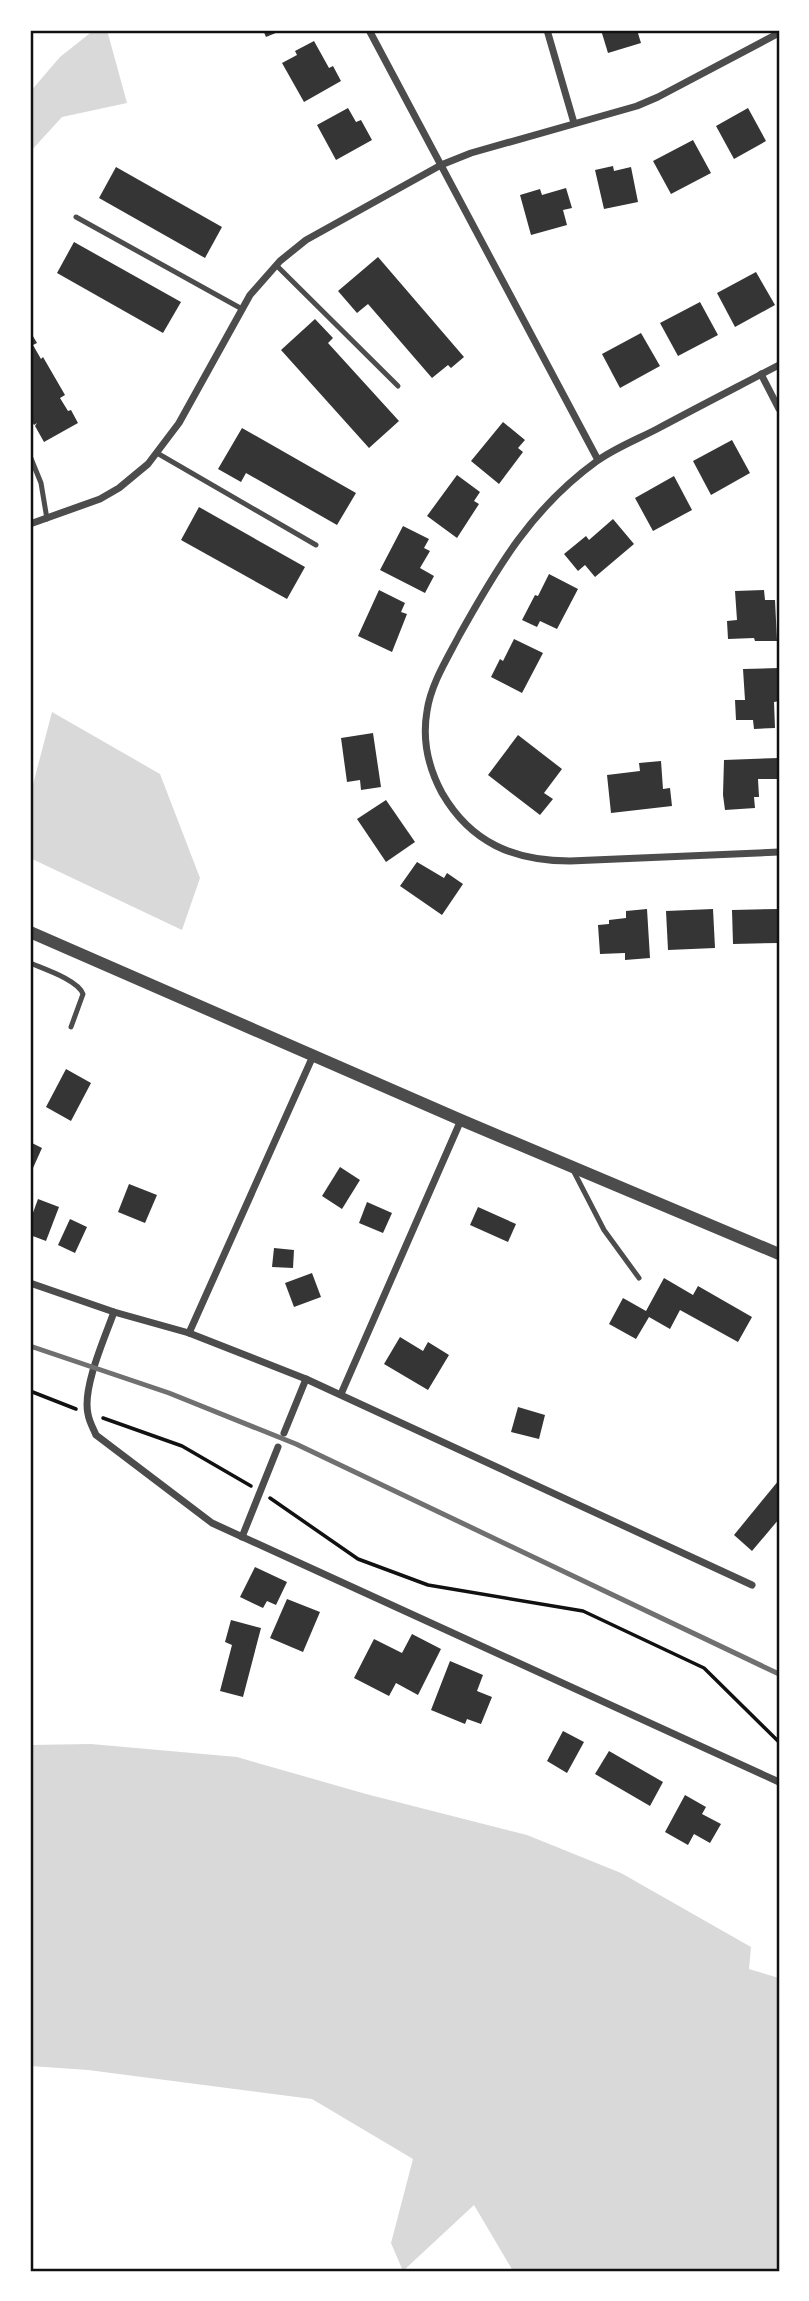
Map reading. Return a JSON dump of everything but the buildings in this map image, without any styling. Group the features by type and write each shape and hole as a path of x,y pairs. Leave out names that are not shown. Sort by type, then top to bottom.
{"street":[{"path":"369,30 598,460"},
{"path":"547,30 574,123"},
{"path":"30,524 100,499 136,474 157,453 179,423 250,295 276,265 320,232 441,165 471,153 638,106 779,33"},
{"path":"779,365 598,460 555,496 512,546 495,571 443,667 427,710 425,736 429,763 449,805 481,838 499,849 546,861 779,852"},
{"path":"761,374 779,409"},
{"path":"30,932 461,1120 779,1254"},
{"path":"189,1334 313,1056"},
{"path":"341,1394 461,1120"},
{"path":"30,1283 189,1334 306,1379 752,1585"},
{"path":"114,1312 94,1368 88,1401 88,1413 96,1435 212,1523 779,1782"},
{"path":"284,1433 306,1379"},
{"path":"242,1537 278,1447"}],"lane":[{"path":"76,217 242,309"},
{"path":"276,265 398,386"},
{"path":"157,453 316,545"},
{"path":"30,456 41,483 47,519"},
{"path":"30,963 73,982 81,989 83,994 71,1027"},
{"path":"572,1167 604,1230 639,1278"}],"path":[{"path":"30,1391 183,1446 261,1491 358,1559 428,1585 583,1611 704,1668 779,1742"}],"shaded area":[{"path":"94,30 107,30 127,103 62,117 30,152 30,92 60,57"},
{"path":"52,712 160,774 200,878 182,930 30,858 30,796"},
{"path":"91,1744 237,1757 366,1794 527,1835 621,1873 751,1947 749,1969 779,1978 779,2271 513,2271 474,2205 403,2271 391,2243 413,2159 312,2099 88,2070 30,2066 30,1745"}],"railway":[{"path":"30,1346 169,1393 296,1444 779,1674"}]}
